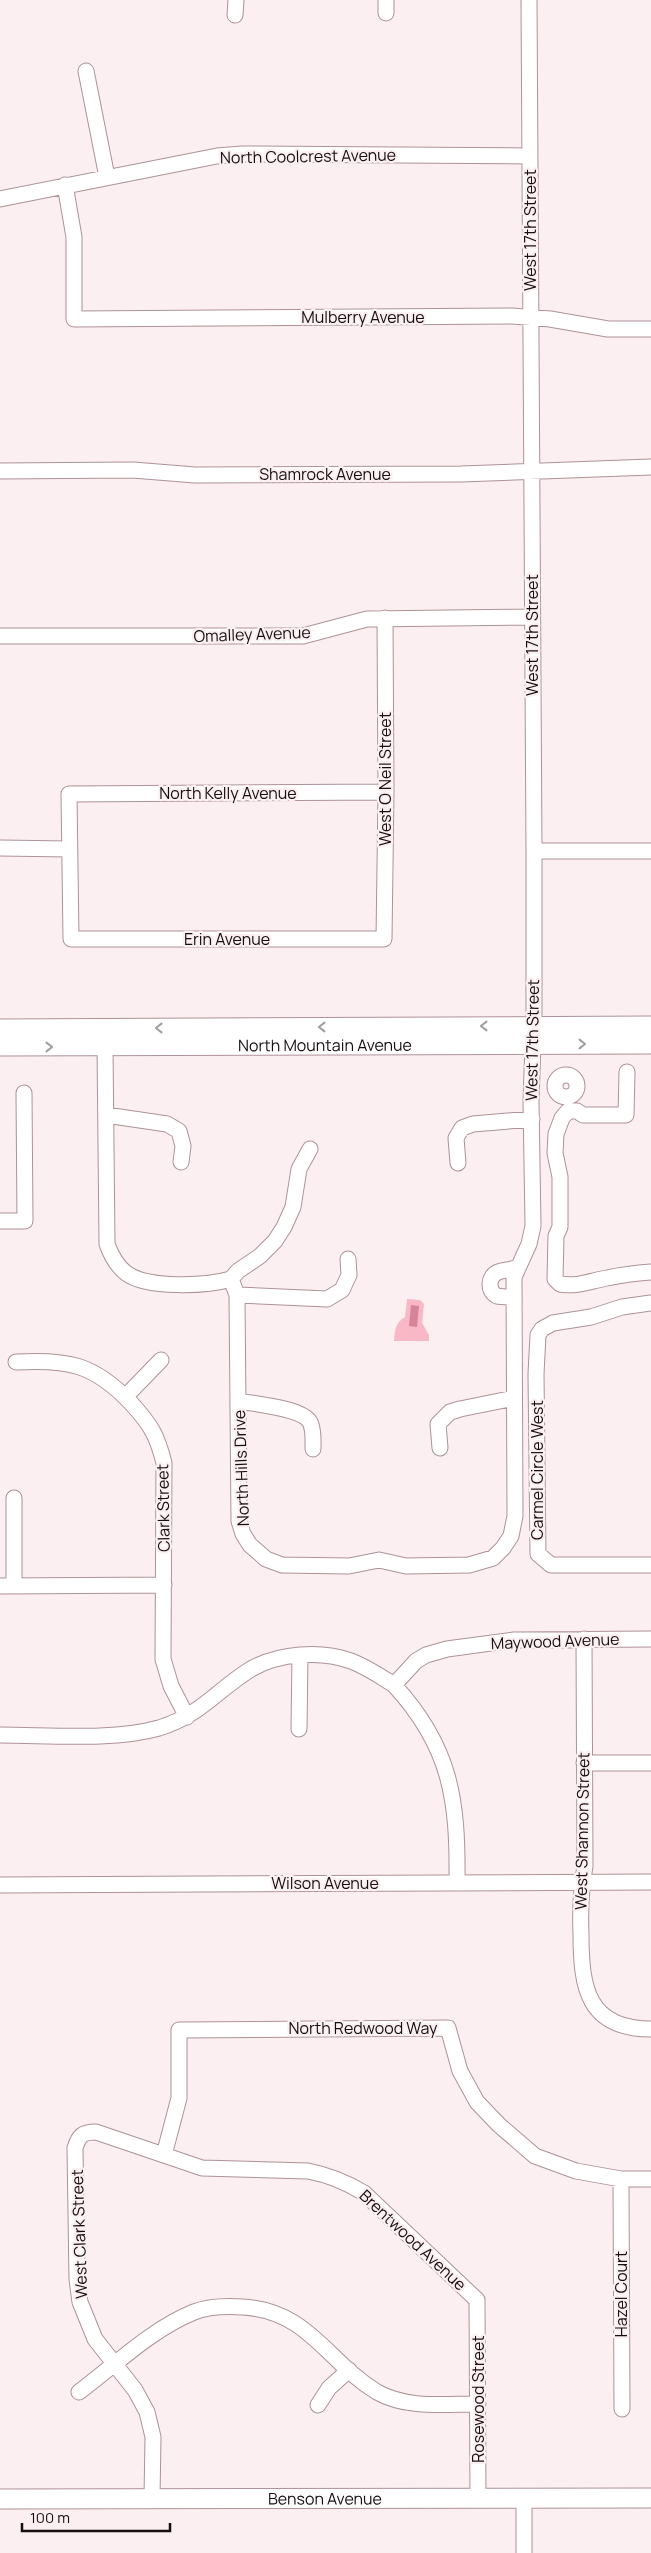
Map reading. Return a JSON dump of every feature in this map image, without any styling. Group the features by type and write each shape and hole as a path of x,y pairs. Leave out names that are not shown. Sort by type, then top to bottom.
{"main road":[{"name":"North Mountain Avenue","path":"0,1046 105,1047 533,1035 651,1026"},
{"name":"North Mountain Avenue","path":"0,1029 533,1035 651,1044"},
{"name":"Benson Avenue","path":"0,2498 651,2498"}],"street":[{"name":"West 17th Street","path":"513,1337 514,1277 529,1244 533,1226 531,1081 534,851 529,0"},
{"path":"86,71 107,177"},
{"name":"North Coolcrest Avenue","path":"0,199 217,156 242,154 530,156"},
{"name":"Mulberry Avenue","path":"65,185 74,237 74,320 531,317 608,329 651,329"},
{"name":"Shamrock Avenue","path":"0,471 133,470 195,475 461,474 651,467"},
{"name":"Omalley Avenue","path":"0,636 303,636 366,619 532,617"},
{"name":"West O Neil Street","path":"384,939 386,792 385,618"},
{"name":"North Kelly Avenue","path":"69,849 69,794 386,792"},
{"path":"0,848 69,849"},
{"name":"Erin Avenue","path":"69,849 71,939 384,939"},
{"path":"534,851 651,851"},
{"path":"105,1047 107,1244 116,1262 126,1273 155,1283 220,1282 231,1279 238,1271 260,1256 275,1241 284,1227 293,1207 299,1169 310,1149"},
{"path":"531,1081 555,1083 559,1095 567,1104 584,1115 626,1115 627,1072"},
{"path":"0,1222 25,1221 24,1093"},
{"path":"567,1104 556,1134 555,1153 560,1177 560,1227 556,1236 555,1279 560,1284 583,1285 606,1278 651,1272"},
{"path":"106,1115 167,1124 179,1131 183,1146 182,1162"},
{"path":"458,1163 456,1138 462,1128 473,1124 532,1119"},
{"path":"238,1295 327,1299 342,1290 349,1275 348,1259"},
{"path":"513,1297 497,1296 492,1291 491,1278 497,1272 518,1268"},
{"name":"North Hills Drive","path":"231,1279 238,1295 239,1521 243,1534 255,1550 266,1559 282,1565 349,1566 379,1560 415,1566 480,1564 493,1558 511,1536 515,1516 513,1337"},
{"name":"Carmel Circle West","path":"651,1303 622,1308 591,1317 553,1323 542,1329 537,1342 536,1374 538,1554 551,1565 651,1565"},
{"name":"Clark Street","path":"16,1362 46,1360 86,1368 106,1378 125,1397 157,1436 164,1463 163,1660 171,1686 186,1717"},
{"path":"125,1397 161,1360"},
{"path":"440,1448 438,1424 450,1412 514,1398"},
{"path":"239,1401 299,1412 309,1420 312,1430 313,1449"},
{"path":"14,1498 7,1586 164,1585"},
{"name":"West Shannon Street","path":"584,1639 585,1866 582,1882 581,1969 590,2000 605,2016 618,2024 635,2029 651,2029"},
{"name":"Maywood Avenue","path":"394,1685 416,1661 426,1655 447,1649 514,1640 651,1639"},
{"path":"299,1729 300,1654"},
{"path":"0,1735 133,1734 160,1727 186,1717 204,1707 252,1669 274,1660 300,1654 350,1660 394,1685 428,1729 446,1769 451,1787 456,1822 457,1882"},
{"path":"584,1763 651,1763"},
{"name":"Wilson Avenue","path":"0,1885 651,1882"},
{"name":"North Redwood Way","path":"164,2155 179,2098 179,2030 448,2028 460,2071 477,2102 535,2156 576,2171 621,2179 651,2179"},
{"name":"Brentwood Avenue","path":"85,2132 96,2132 202,2168 308,2171 344,2181 364,2193 477,2300"},
{"name":"West Clark Street","path":"85,2132 78,2139 75,2148 77,2279 80,2302 95,2339 135,2390 148,2412 153,2437 152,2498"},
{"name":"Hazel Court","path":"621,2179 622,2409"},
{"name":"Rosewood Street","path":"477,2300 478,2498"},
{"path":"79,2392 168,2325 196,2312 226,2306 259,2308 290,2319 320,2342 349,2370 378,2392 395,2399 416,2404 478,2404"},
{"path":"318,2405 329,2388 349,2370"},
{"path":"524,2498 524,2553"}],"shaded area":[{"path":"407,1299 420,1300 424,1304 422,1323 429,1335 429,1341 394,1341 397,1324 405,1317"},
{"path":"411,1305 419,1306 417,1327 409,1326"}]}
